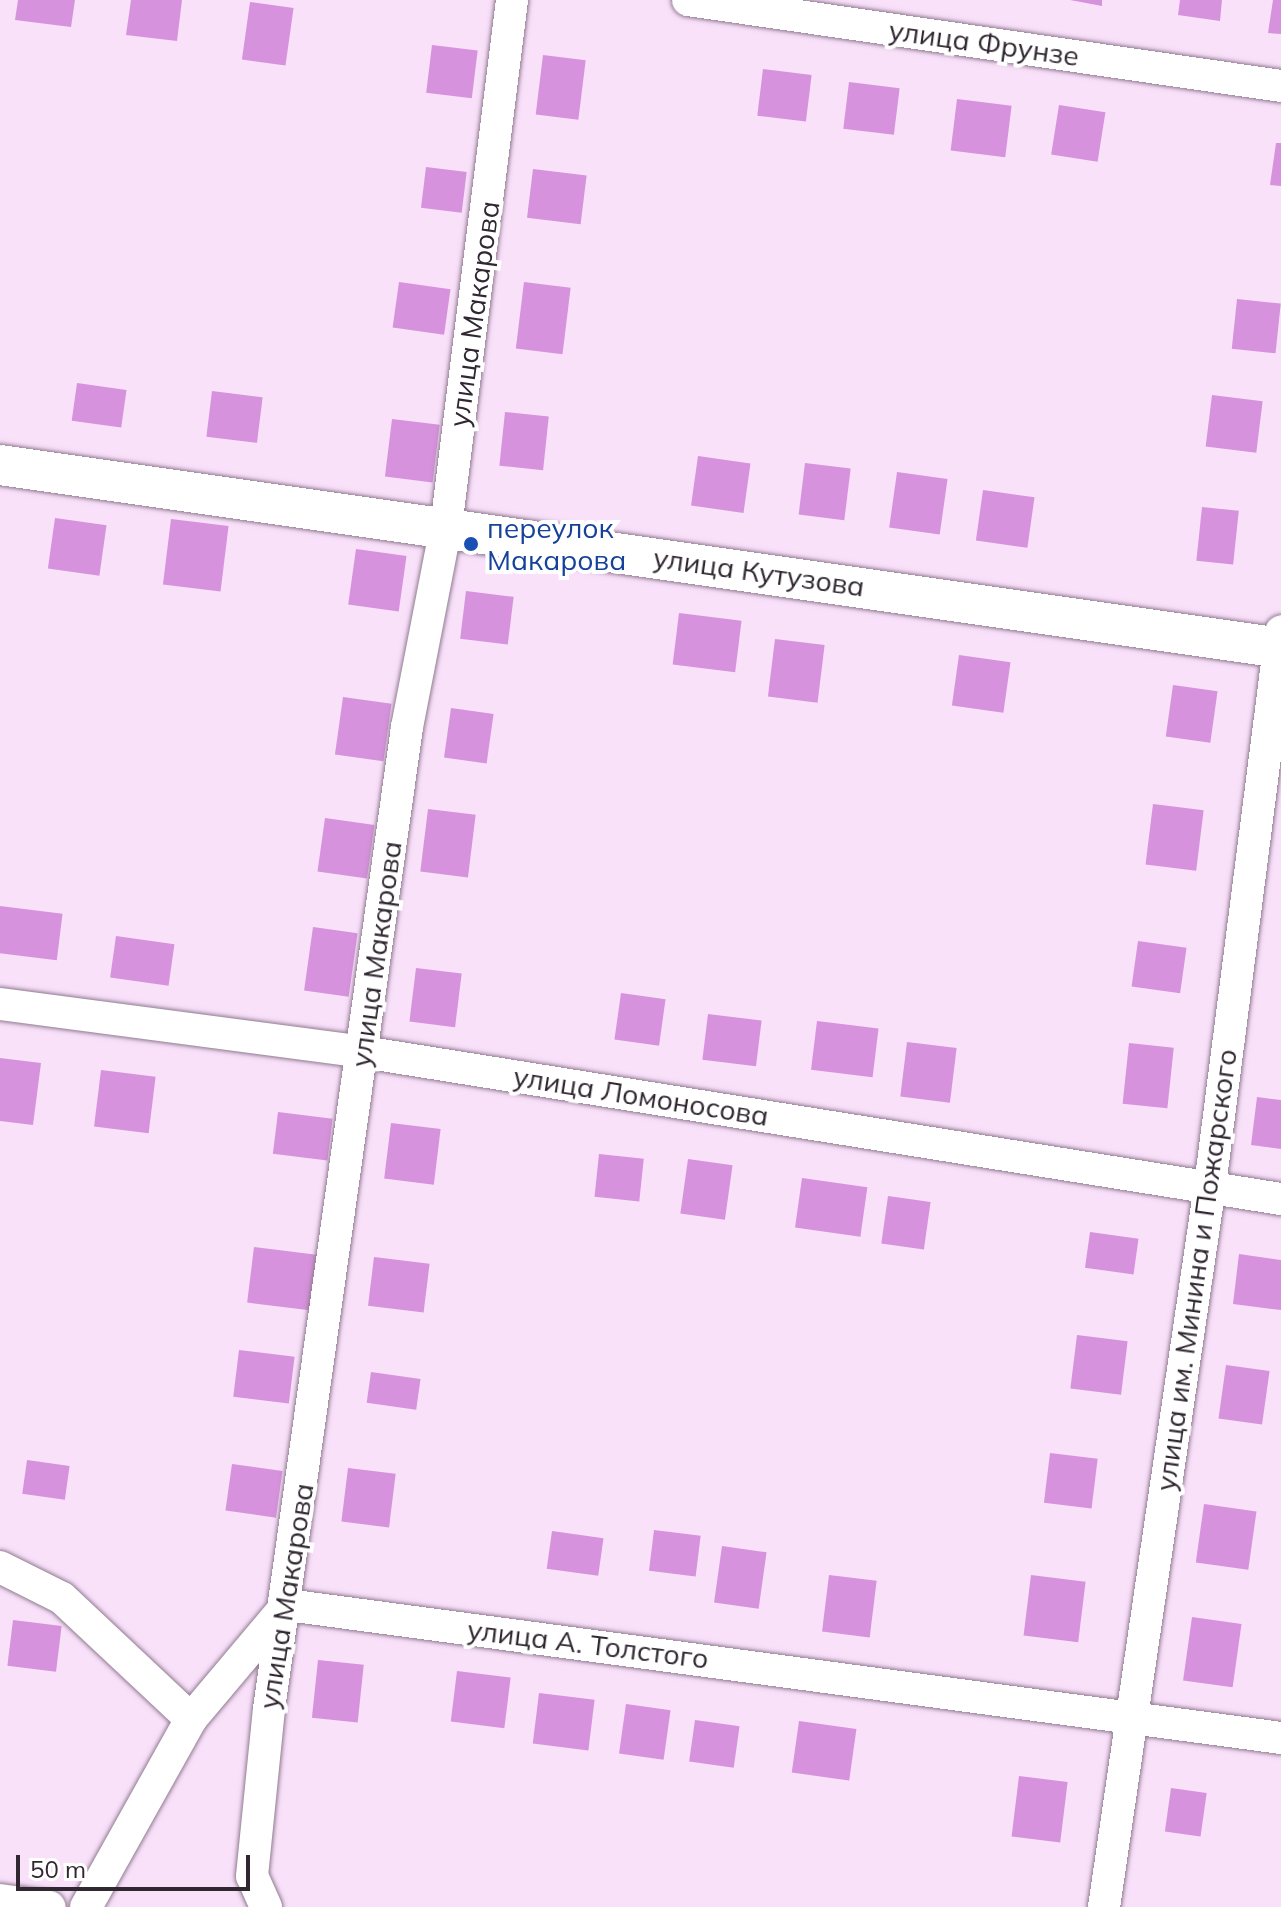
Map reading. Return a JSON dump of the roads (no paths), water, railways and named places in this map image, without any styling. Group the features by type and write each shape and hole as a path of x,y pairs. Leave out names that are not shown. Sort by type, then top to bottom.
{"street":[{"name":"улица Макарова","path":"266,1907 252,1876 407,727 446,527 512,0"},
{"name":"улица Фрунзе","path":"688,0 1281,86"},
{"name":"улица Кутузова","path":"0,465 1280,643"},
{"name":"улица им. Минина и Пожарского","path":"1104,1907 1210,1186 1280,643"},
{"name":"улица Ломоносова","path":"0,1004 363,1052 1281,1199"},
{"path":"0,1567 62,1598 191,1719"},
{"name":"улица А. Толстого","path":"287,1605 1132,1714 1281,1738"},
{"path":"86,1907 191,1719 287,1605"},
{"path":"0,1900 50,1907"}],"place":[{"name":"переулок Макарова","path":"471,544"}]}
